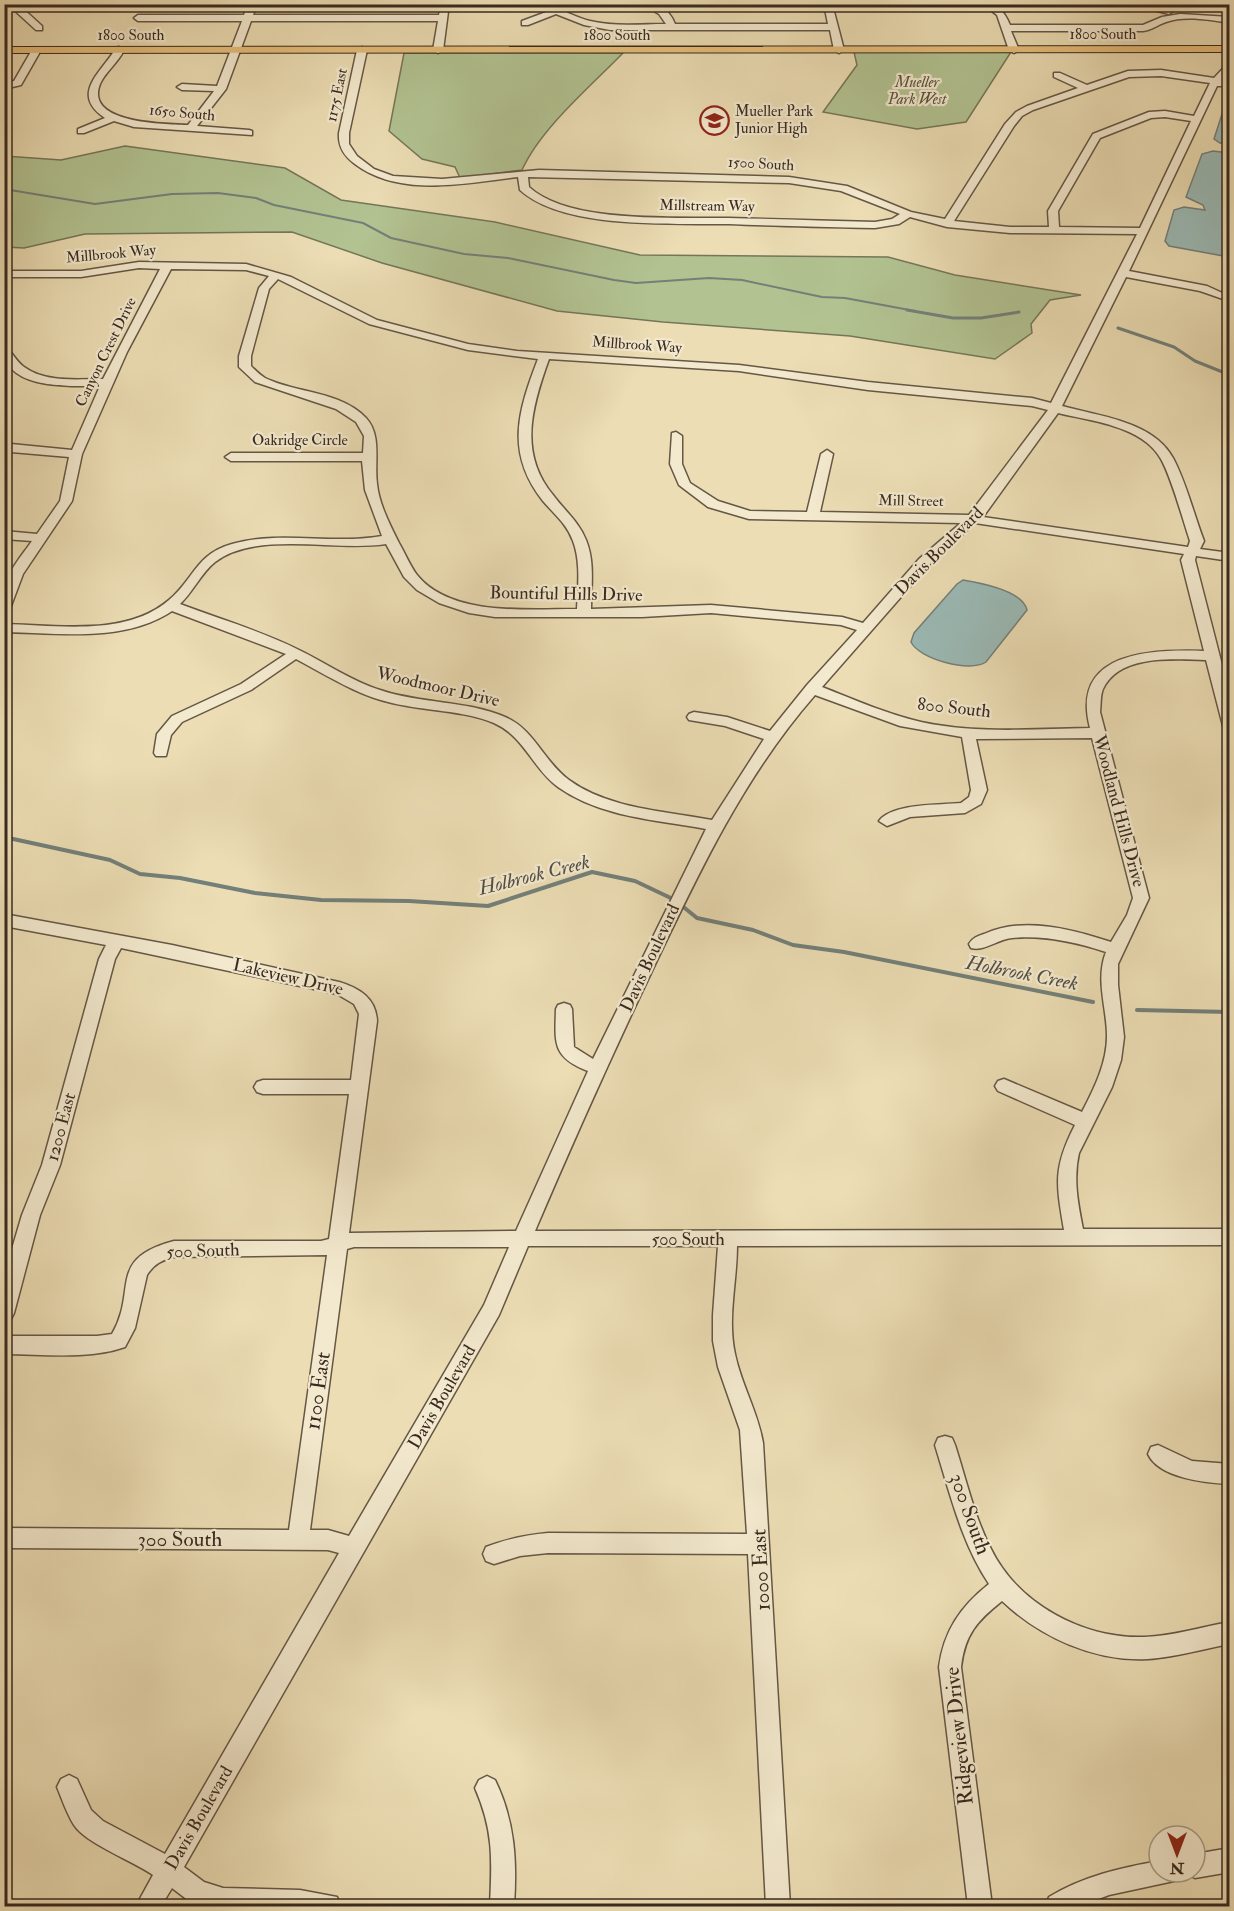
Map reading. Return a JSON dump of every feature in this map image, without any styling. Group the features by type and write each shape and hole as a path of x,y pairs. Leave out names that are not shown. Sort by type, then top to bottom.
{"main road":[{"name":"1800 South","path":"4,50 1230,49"}],"street":[{"path":"6,9 27,4"},
{"path":"190,129 220,89 253,4"},
{"path":"438,50 445,4"},
{"path":"539,4 587,23 604,27 834,27"},
{"path":"646,4 665,14 670,20 670,27"},
{"path":"828,4 839,50"},
{"path":"987,4 1001,14 1014,50"},
{"path":"1134,4 1230,20"},
{"path":"16,7 39,28"},
{"path":"525,22 556,11"},
{"path":"1006,28 1148,28 1173,11"},
{"path":"138,18 443,18"},
{"path":"4,86 16,85 36,50"},
{"path":"113,118 97,106 93,91 96,81 114,61 119,50"},
{"name":"1175 East","path":"362,50 343,138 346,150 351,156 371,170"},
{"name":"Davis Boulevard","path":"148,1906 492,1309 566,1137 716,826 772,737 812,688 934,552 973,519 1055,408 1216,81 1230,64"},
{"path":"947,224 1015,117 1030,108 1116,76 1140,72 1168,73 1230,83"},
{"path":"1057,75 1086,88"},
{"path":"182,87 220,89"},
{"path":"1055,230 1052,219 1053,211 1096,136 1149,115 1165,114 1197,119"},
{"path":"81,131 113,118"},
{"name":"1650 South","path":"113,118 134,124 249,133"},
{"name":"1500 South","path":"371,170 397,178 429,182 522,173 789,180 843,188 908,214 947,224 994,229 1144,231"},
{"name":"Millstream Way","path":"522,173 524,188 536,198 593,215 614,218 875,225 895,222 908,214"},
{"name":"Millbrook Way","path":"4,274 73,274 126,266 237,266 276,274 380,325 460,345 545,356 739,368 868,386 1010,398 1131,429 1160,448 1169,462 1197,541 1188,560 1230,726"},
{"name":"Canyon Crest Drive","path":"4,606 16,574 66,501 76,454 107,383 167,266"},
{"path":"1123,273 1203,288 1223,296"},
{"name":"Bountiful Hills Drive","path":"276,274 264,288 244,356 245,367 259,380 332,403 358,416 368,428 370,436 368,457 373,497 390,538 411,577 429,592 452,603 495,613 720,610 842,621 866,628"},
{"path":"4,351 19,368 35,377 58,382 107,383"},
{"path":"545,356 527,405 522,437 533,474 548,497 571,523 581,542 584,559 584,613"},
{"name":"Mill Street","path":"676,436 677,471 685,485 702,499 749,515 973,519 1230,557"},
{"path":"11,448 76,454"},
{"path":"812,517 827,454"},
{"name":"Oakridge Circle","path":"231,456 368,457"},
{"path":"4,535 40,538"},
{"path":"4,628 127,626 154,617 172,606 205,562 237,546 267,543 368,543 390,538"},
{"name":"Woodmoor Drive","path":"172,606 295,654 333,676 377,695 412,704 488,716 509,724 524,735 546,767 561,782 593,799 716,826"},
{"path":"161,753 164,734 177,719 246,687 295,654"},
{"name":"Woodland Hills Drive","path":"1075,1238 1066,1185 1066,1168 1070,1153 1108,1074 1115,1047 1115,1016 1110,967 1115,949 1137,913 1140,890 1098,733 1092,704 1094,690 1103,677 1115,667 1129,661 1154,655 1212,656"},
{"name":"800 South","path":"812,688 902,722 939,730 968,733 1098,733"},
{"path":"694,717 727,722 772,737"},
{"path":"887,821 908,812 965,808 976,800 978,790 968,733"},
{"name":"Lakeview Drive","path":"4,920 117,940 294,978 353,993 363,1002 368,1016 337,1244"},
{"path":"977,944 986,938 1003,933 1051,933 1071,936 1115,949"},
{"name":"1200 East","path":"4,1313 31,1215 51,1165 107,960 117,940"},
{"path":"564,1009 564,1044 567,1053 576,1060 599,1068"},
{"path":"1004,1086 1085,1121"},
{"path":"263,1087 359,1087"},
{"name":"500 South","path":"4,1345 97,1346 118,1341 127,1324 138,1274 149,1258 161,1251 174,1249 321,1249 354,1239 1230,1237"},
{"name":"1000 East","path":"728,1238 722,1320 723,1341 727,1360 752,1432 760,1544 778,1906"},
{"name":"1100 East","path":"298,1539 337,1244"},
{"name":"300 South","path":"945,1445 978,1544 990,1566 1005,1585 1030,1609 1059,1628 1106,1646 1152,1647 1230,1633"},
{"path":"1158,1454 1171,1464 1187,1470 1204,1474 1230,1474"},
{"name":"300 South","path":"4,1538 298,1539 328,1540 355,1548"},
{"path":"494,1554 520,1546 548,1543 760,1544"},
{"name":"Ridgeview Drive","path":"980,1906 950,1667 953,1646 963,1624 980,1605 1005,1585"},
{"path":"69,1787 83,1818 95,1828 145,1855 198,1892 223,1900 300,1902 328,1906"},
{"path":"487,1788 502,1822 504,1842 502,1906"},
{"path":"1207,1864 1230,1860"},
{"path":"1058,1906 1078,1893 1096,1886 1147,1876"}],"green space":[{"name":"Mueller Park West","path":"854,52 1011,52 966,122 917,129 823,112 857,65"},
{"path":"404,53 623,53 554,123 530,154 522,170 460,178 455,167 422,159 389,131"},
{"path":"125,146 285,168 341,200 495,222 640,255 888,257 955,275 1081,295 1050,300 1031,324 1032,333 995,359 850,336 663,322 557,311 382,263 292,232 85,234 24,248 5,247 5,156 61,160"}],"water":[{"path":"1230,107 1229,144 1220,143 1214,139 1224,108"},
{"path":"1213,151 1229,153 1229,257 1169,246 1165,241 1174,210 1184,207 1205,210 1203,205 1186,197 1202,154"},
{"path":"963,580 1010,593 1024,603 1027,610 986,662 979,665 957,665 934,659 924,654 911,642 914,633"}],"waterway":[{"path":"4,189 95,204 172,194 218,193 256,198 274,205 363,223 391,238 464,254 508,258 614,280 636,283 709,278 742,280 822,297 845,298 915,311"},
{"path":"907,310 953,318 981,318 1019,312"},
{"path":"1118,328 1174,347 1195,361 1230,375"},
{"name":"Holbrook Creek","path":"4,837 110,860 140,874 180,878 255,893 321,900 409,901 488,906 592,872 635,881 675,900"},
{"name":"Holbrook Creek","path":"681,905 697,918 753,930 793,945 844,952 1093,1002"},
{"name":"Holbrook Creek","path":"1137,1010 1230,1012"}],"place":[{"name":"Mueller Park Junior High","path":"714,120"}]}
